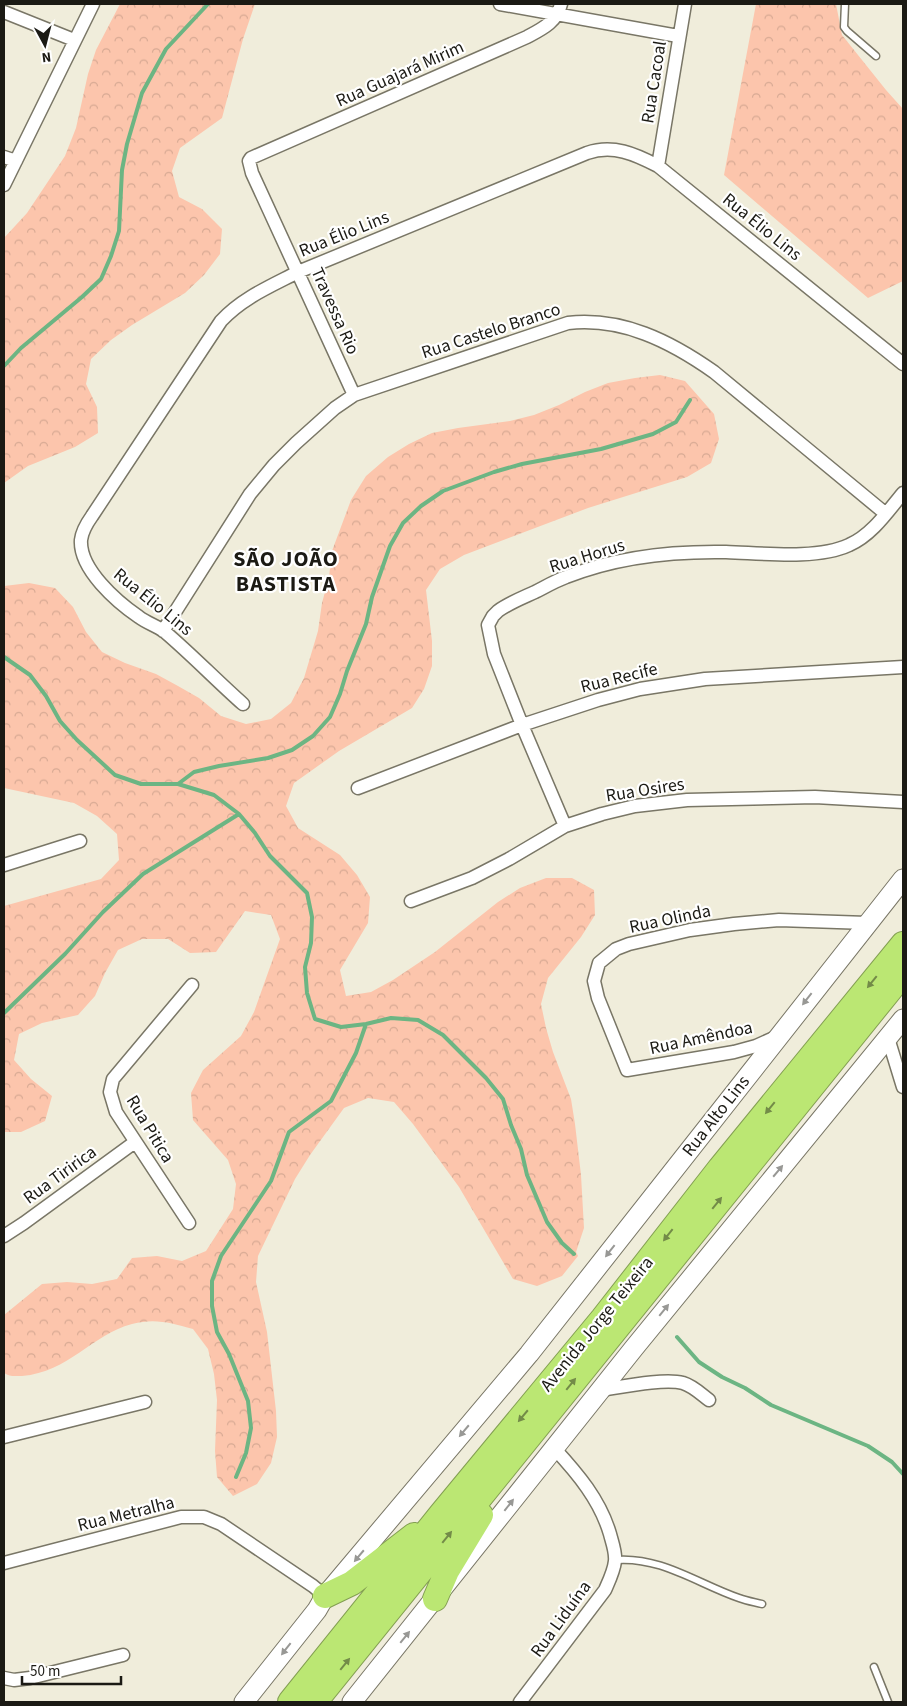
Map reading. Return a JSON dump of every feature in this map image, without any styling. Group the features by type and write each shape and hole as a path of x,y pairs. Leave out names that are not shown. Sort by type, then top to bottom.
{"highway":[{"name":"Avenida Jorge Teixeira","path":"290,1702 603,1318 720,1168 903,944"},
{"name":"Avenida Jorge Teixeira","path":"315,1702 903,974"},
{"path":"435,1599 447,1571 515,1459 541,1422"},
{"path":"325,1596 352,1583 442,1514"}],"main road":[{"name":"Rua Alto Lins","path":"244,1702 317,1610 325,1596 529,1354 903,879"},
{"path":"352,1702 600,1390 903,1019"}],"street":[{"path":"4,185 10,159 93,4"},
{"path":"500,4 560,9 678,36"},
{"name":"Rua Cacoal","path":"658,166 678,36 685,4"},
{"name":"Rua Guajará Mirim","path":"251,158 527,37 548,25 560,9"},
{"path":"4,12 74,40"},
{"name":"Rua Élio Lins","path":"243,704 163,631 125,607 96,577 85,558 81,541 85,528 221,321 253,295 298,272 595,150 617,149 640,156 658,166 903,364"},
{"name":"Travessa Rio","path":"251,158 249,160 250,168 354,396"},
{"name":"Rua Castelo Branco","path":"163,631 250,494 268,472 315,425 335,408 354,396 554,327 583,322 613,324 636,330 658,338 692,357 714,372 886,514"},
{"name":"Rua Horus","path":"565,826 494,654 488,631 489,621 498,611 504,606 566,577 607,565 645,557 704,552 826,552 850,545 860,539 886,514 903,493"},
{"name":"Rua Recife","path":"358,788 522,725 598,700 640,689 705,679 903,667"},
{"name":"Rua Osires","path":"411,901 472,878 510,859 565,826 634,806 687,800 815,797 903,802"},
{"path":"4,865 80,841"},
{"name":"Rua Olinda","path":"627,1070 595,989 594,980 602,959 616,949 629,944 690,930 734,924 780,920 867,923"},
{"name":"Rua Pitica","path":"188,1223 116,1112 111,1099 110,1085 192,985"},
{"name":"Rua Amêndoa","path":"627,1070 749,1048 780,1034"},
{"path":"888,1038 903,1087"},
{"name":"Rua Tiririca","path":"4,1236 135,1142"},
{"path":"600,1390 651,1383 682,1383 692,1387 709,1400"},
{"path":"4,1437 145,1402"},
{"name":"Rua Liduína","path":"520,1702 605,1590 615,1560 613,1544 597,1502 572,1468 554,1448"},
{"name":"Rua Metralha","path":"4,1563 181,1517 204,1517 235,1532 325,1596"},
{"path":"4,1678 14,1680 30,1678 123,1654"}],"lane":[{"path":"845,4 844,20 847,31 876,56"},
{"path":"615,1560 632,1559 666,1567 740,1598 762,1604"},
{"path":"874,1667 888,1702"}],"green space":[{"path":"120,4 255,4 243,39 222,118 180,148 172,171 179,197 202,209 222,229 220,254 204,275 185,293 132,325 111,340 91,359 86,384 97,407 98,433 75,447 28,466 4,483 4,238 27,213 65,156 76,128 88,74 96,50"},
{"path":"756,4 836,4 842,35 903,109 903,281 868,298 724,175"},
{"path":"660,375 685,381 714,414 719,439 711,463 687,477 588,508 464,555 440,569 426,590 432,641 432,666 424,689 412,708 339,751 294,783 286,806 298,828 340,855 357,875 370,897 368,923 340,970 346,996 371,992 393,980 435,952 498,902 520,888 546,878 572,878 594,890 595,915 581,937 548,978 541,1004 553,1052 571,1099 575,1124 581,1175 584,1228 576,1252 578,1256 562,1276 537,1286 513,1279 459,1187 413,1124 394,1102 368,1098 344,1108 295,1179 258,1256 256,1282 267,1332 277,1437 271,1463 257,1484 233,1496 217,1477 215,1451 217,1400 214,1374 208,1349 193,1329 156,1321 132,1324 104,1336 67,1361 53,1368 22,1376 10,1376 4,1373 4,1315 42,1284 67,1282 92,1284 117,1279 132,1258 157,1256 182,1261 206,1251 233,1209 236,1184 228,1160 193,1120 191,1093 203,1070 241,1036 254,1012 280,939 271,915 245,911 216,952 190,953 168,939 142,939 118,950 95,996 78,1015 42,1023 19,1034 14,1060 31,1079 52,1096 45,1121 21,1132 4,1132 4,906 101,879 119,860 117,834 97,816 74,803 4,788 4,586 29,583 55,588 73,607 86,632 102,652 125,663 156,674 199,698 221,716 246,724 271,719 291,703 304,678 318,631 322,603 329,577 332,551 351,500 366,476 388,457 432,433 510,421 534,415 608,383"}],"waterway":[{"path":"4,366 21,348 101,279 119,231 122,170 127,144 142,93 166,49 208,4"},
{"path":"178,784 194,772 268,758 292,750 313,736 330,717 366,624 372,597 390,546 403,523 421,506 443,491 494,472 522,464 601,449 653,434 676,422 690,400"},
{"path":"4,657 30,675 46,696 60,721 77,740 115,775 141,784 178,784 214,795 239,814 255,833 270,856 307,893 312,917 311,943 305,967 307,993 315,1019 341,1027 391,1018 418,1020 443,1035 486,1078 503,1099 521,1149 527,1175 547,1222 562,1243 574,1254"},
{"path":"4,1013 143,874 239,814"},
{"path":"236,1477 246,1453 251,1428 248,1401 229,1354 217,1332 212,1306 212,1281 221,1256 271,1181 289,1132 331,1101 356,1053 366,1024"},
{"path":"677,1337 699,1362 722,1377 745,1388 771,1405 868,1446 892,1462 903,1474"}],"district":[{"name":"SÃO JOÃO BASTISTA","path":"286,572"}]}
